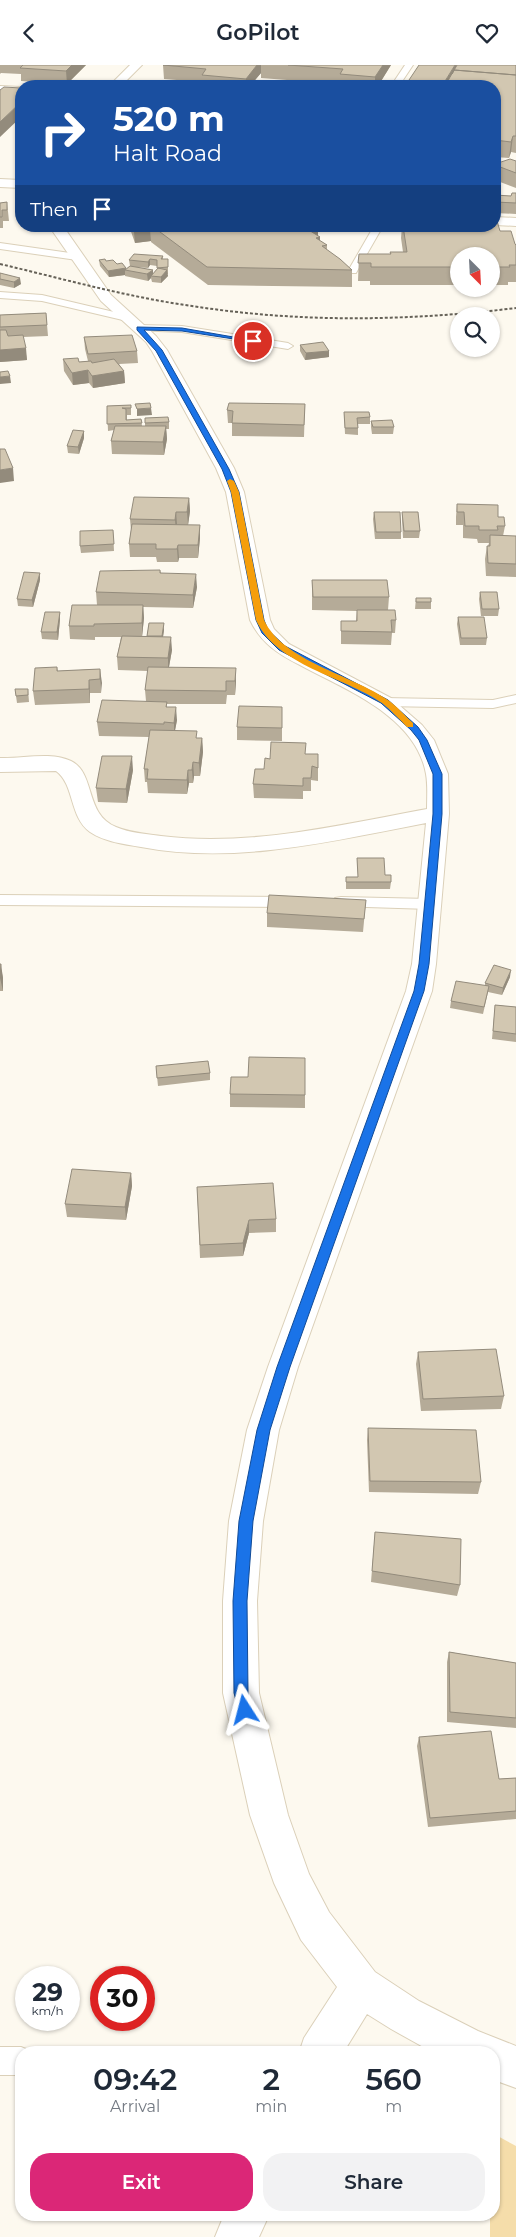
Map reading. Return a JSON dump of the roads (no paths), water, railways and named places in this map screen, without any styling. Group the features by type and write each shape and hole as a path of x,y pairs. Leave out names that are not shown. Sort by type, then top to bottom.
{"street":[{"path":"122,80 136,65"},
{"path":"0,89 15,90"},
{"path":"0,183 15,184"},
{"path":"501,221 516,222"},
{"path":"60,232 106,298 159,350 226,469 235,492 260,620 265,631 282,648 384,701 423,740 437,774 438,814 424,964 419,991 263,1430 246,1521 240,1601 241,1693 269,1815 293,1883 315,1926 361,1986 405,2015 463,2046"},
{"path":"0,765 54,763 66,766 72,774 90,819 100,828 117,835 172,845 236,845 306,838 438,814"},
{"path":"323,2046 361,1986"},
{"path":"500,2061 516,2067"},
{"path":"237,2237 244,2221"}],"lane":[{"path":"399,80 409,65"},
{"path":"353,271 375,232"},
{"path":"0,246 77,257"},
{"path":"0,295 42,298 133,323 288,346"},
{"path":"384,701 493,704 516,699"},
{"path":"0,900 430,904"},
{"path":"0,2061 15,2061"}],"railway":[{"path":"0,264 144,298 232,312 314,318 394,318 516,308"}]}
